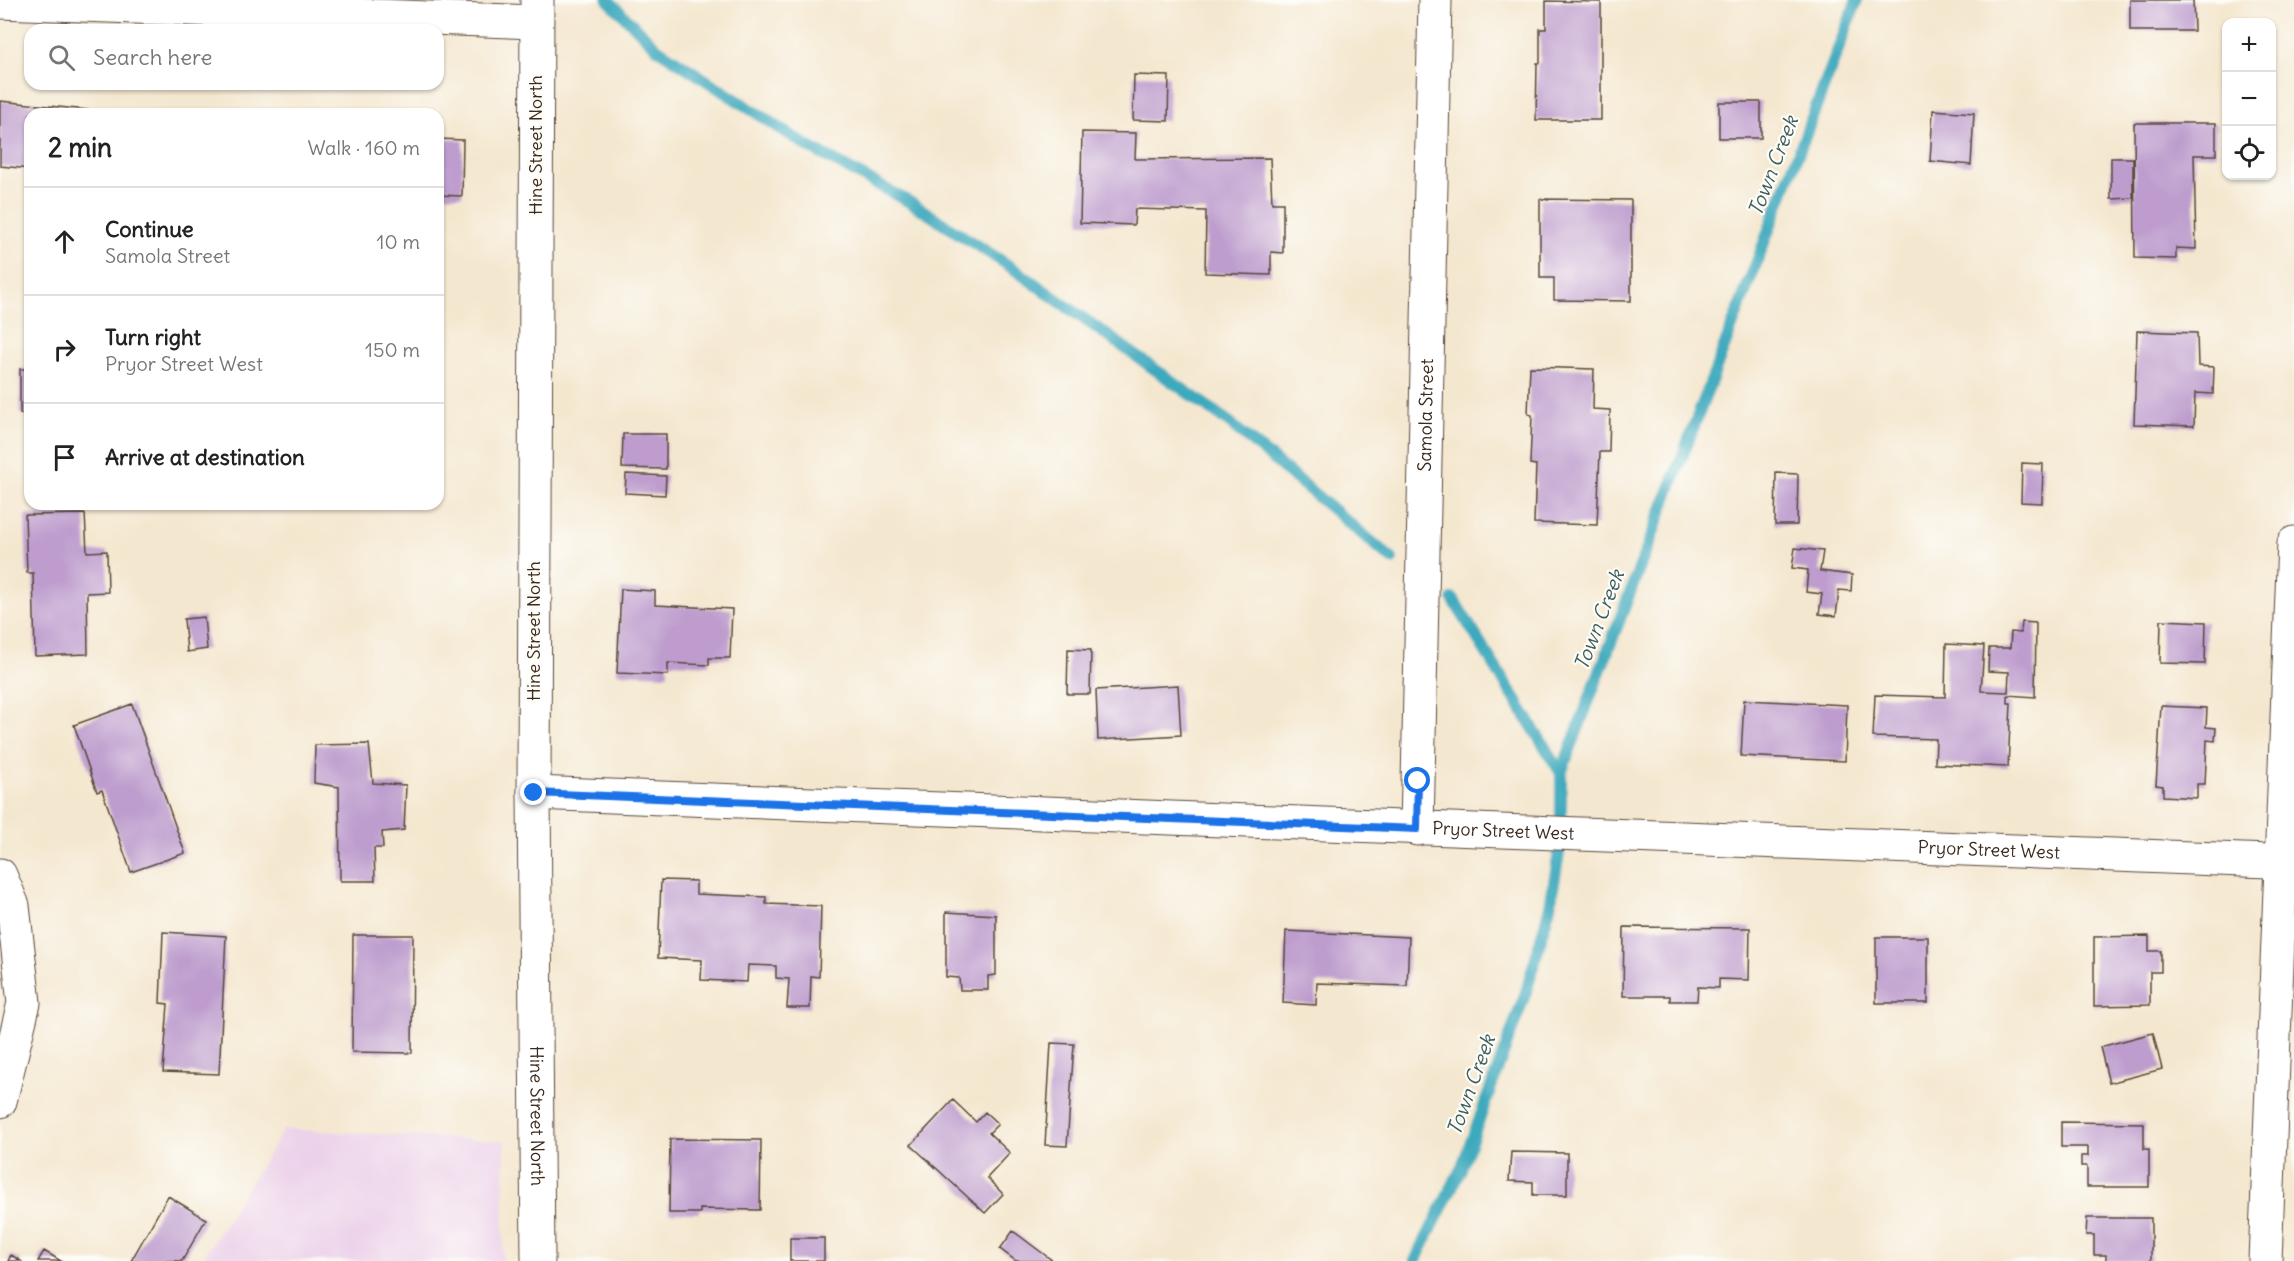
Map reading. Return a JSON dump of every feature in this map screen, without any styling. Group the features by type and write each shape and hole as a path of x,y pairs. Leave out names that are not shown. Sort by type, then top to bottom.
{"street":[{"name":"Samola Street","path":"1417,829 1435,0"},
{"path":"0,2 537,11"},
{"name":"Hine Street North","path":"537,11 534,793 538,1261"},
{"path":"2265,1261 2288,861 2294,543"},
{"name":"Pryor Street West","path":"534,793 2288,861"},
{"path":"0,875 13,906 24,1003 0,1101"}],"shaded area":[{"path":"284,1129 505,1141 503,1261 201,1261"}],"building":[{"path":"2130,0 2193,0 2194,31 2130,31"},
{"path":"1546,1 1601,2 1601,120 1536,120 1537,63 1540,63 1540,29 1546,29"},
{"path":"1134,75 1169,76 1168,121 1133,120"},
{"path":"0,101 68,108 24,108 24,168 0,166"},
{"path":"1719,102 1761,102 1761,138 1719,138"},
{"path":"1933,110 1974,113 1971,165 1930,161"},
{"path":"2134,123 2216,123 2216,155 2194,155 2196,249 2176,248 2176,259 2135,258"},
{"path":"1082,132 1136,133 1135,159 1270,158 1272,203 1283,203 1283,253 1271,252 1271,275 1205,273 1206,211 1135,209 1134,225 1080,223"},
{"path":"444,139 463,140 462,196 444,195"},
{"path":"2111,158 2133,158 2133,198 2111,199"},
{"path":"1540,199 1631,200 1631,301 1554,300 1554,278 1540,278"},
{"path":"2137,331 2197,333 2198,366 2214,367 2213,394 2195,393 2194,426 2134,424"},
{"path":"1530,367 1594,369 1593,409 1610,410 1609,452 1600,452 1597,525 1534,523 1536,465 1530,464 1532,415 1528,414"},
{"path":"20,369 24,369 24,414 20,414"},
{"path":"623,434 666,434 666,469 622,468"},
{"path":"2022,463 2043,464 2042,503 2021,502"},
{"path":"1776,473 1798,474 1797,525 1775,525"},
{"path":"626,474 666,476 665,495 625,493"},
{"path":"85,514 87,552 107,551 108,592 87,593 88,654 35,656 33,573 27,573 25,515"},
{"path":"1795,548 1823,551 1820,571 1852,575 1851,591 1839,590 1836,616 1819,614 1822,594 1806,592 1808,570 1792,568"},
{"path":"621,589 655,591 655,605 732,609 730,658 709,658 709,665 668,663 668,675 617,673"},
{"path":"204,617 207,649 187,652 184,619"},
{"path":"2161,620 2206,622 2205,664 2160,663"},
{"path":"2022,622 2036,623 2035,697 2008,695 2008,703 2011,703 2008,767 1935,764 1936,739 1873,737 1875,695 1945,697 1946,644 1984,646 1981,691 2008,692 2009,672 1988,671 1989,648 2010,648 2011,632 2021,633"},
{"path":"1068,649 1091,650 1090,694 1067,694"},
{"path":"1178,685 1181,735 1098,740 1096,690"},
{"path":"1744,700 1847,705 1845,761 1741,756"},
{"path":"132,704 185,853 131,872 102,790 97,792 74,725"},
{"path":"2161,706 2207,708 2206,727 2216,728 2215,741 2207,740 2205,784 2197,784 2197,798 2163,796 2163,786 2156,785"},
{"path":"369,744 373,783 406,785 404,830 382,832 383,848 374,848 375,881 340,881 339,787 314,783 315,745"},
{"path":"661,880 696,881 696,894 766,897 766,904 821,906 819,977 811,976 810,1008 787,1008 789,979 776,978 776,966 748,965 747,982 701,980 702,960 658,958"},
{"path":"946,912 996,915 996,975 988,976 988,990 960,990 959,978 946,977"},
{"path":"1624,927 1750,928 1749,980 1719,979 1719,988 1698,987 1697,1001 1670,1001 1670,996 1623,996"},
{"path":"1286,931 1409,937 1407,986 1317,983 1316,1005 1283,1003"},
{"path":"163,932 226,936 219,1074 163,1072 168,1004 160,1003"},
{"path":"353,935 413,935 412,1053 352,1052"},
{"path":"2149,936 2149,951 2161,951 2161,972 2150,972 2150,1005 2094,1006 2094,937"},
{"path":"1876,937 1928,937 1928,1003 1876,1003"},
{"path":"2153,1033 2162,1069 2109,1083 2100,1047"},
{"path":"1051,1043 1074,1044 1067,1146 1045,1145"},
{"path":"953,1100 976,1122 985,1112 998,1124 989,1133 1010,1153 987,1178 1003,1194 985,1213 911,1145"},
{"path":"2061,1122 2144,1123 2144,1149 2149,1149 2149,1187 2087,1187 2087,1166 2081,1166 2081,1156 2088,1156 2088,1147 2061,1147"},
{"path":"670,1139 761,1140 760,1210 700,1209 700,1213 669,1213"},
{"path":"1511,1152 1567,1153 1567,1195 1533,1195 1533,1182 1509,1181"},
{"path":"168,1196 206,1219 182,1261 131,1261"},
{"path":"2087,1218 2151,1218 2151,1261 2106,1261 2106,1255 2094,1255 2094,1235 2086,1235"},
{"path":"1013,1231 1053,1261 1016,1261 1000,1249"},
{"path":"790,1238 824,1238 824,1261 790,1261"},
{"path":"44,1251 61,1261 38,1261"},
{"path":"11,1255 21,1261 8,1261"}],"waterway":[{"path":"608,0 658,49 809,147 913,204 1014,269 1226,420 1392,559"},
{"name":"Town Creek","path":"1415,1261 1461,1169 1526,992 1550,906 1561,841 1561,773 1857,0"},
{"path":"1453,599 1561,773"}],"route":[{"path":"534,793 1417,829 1418,781"}]}
